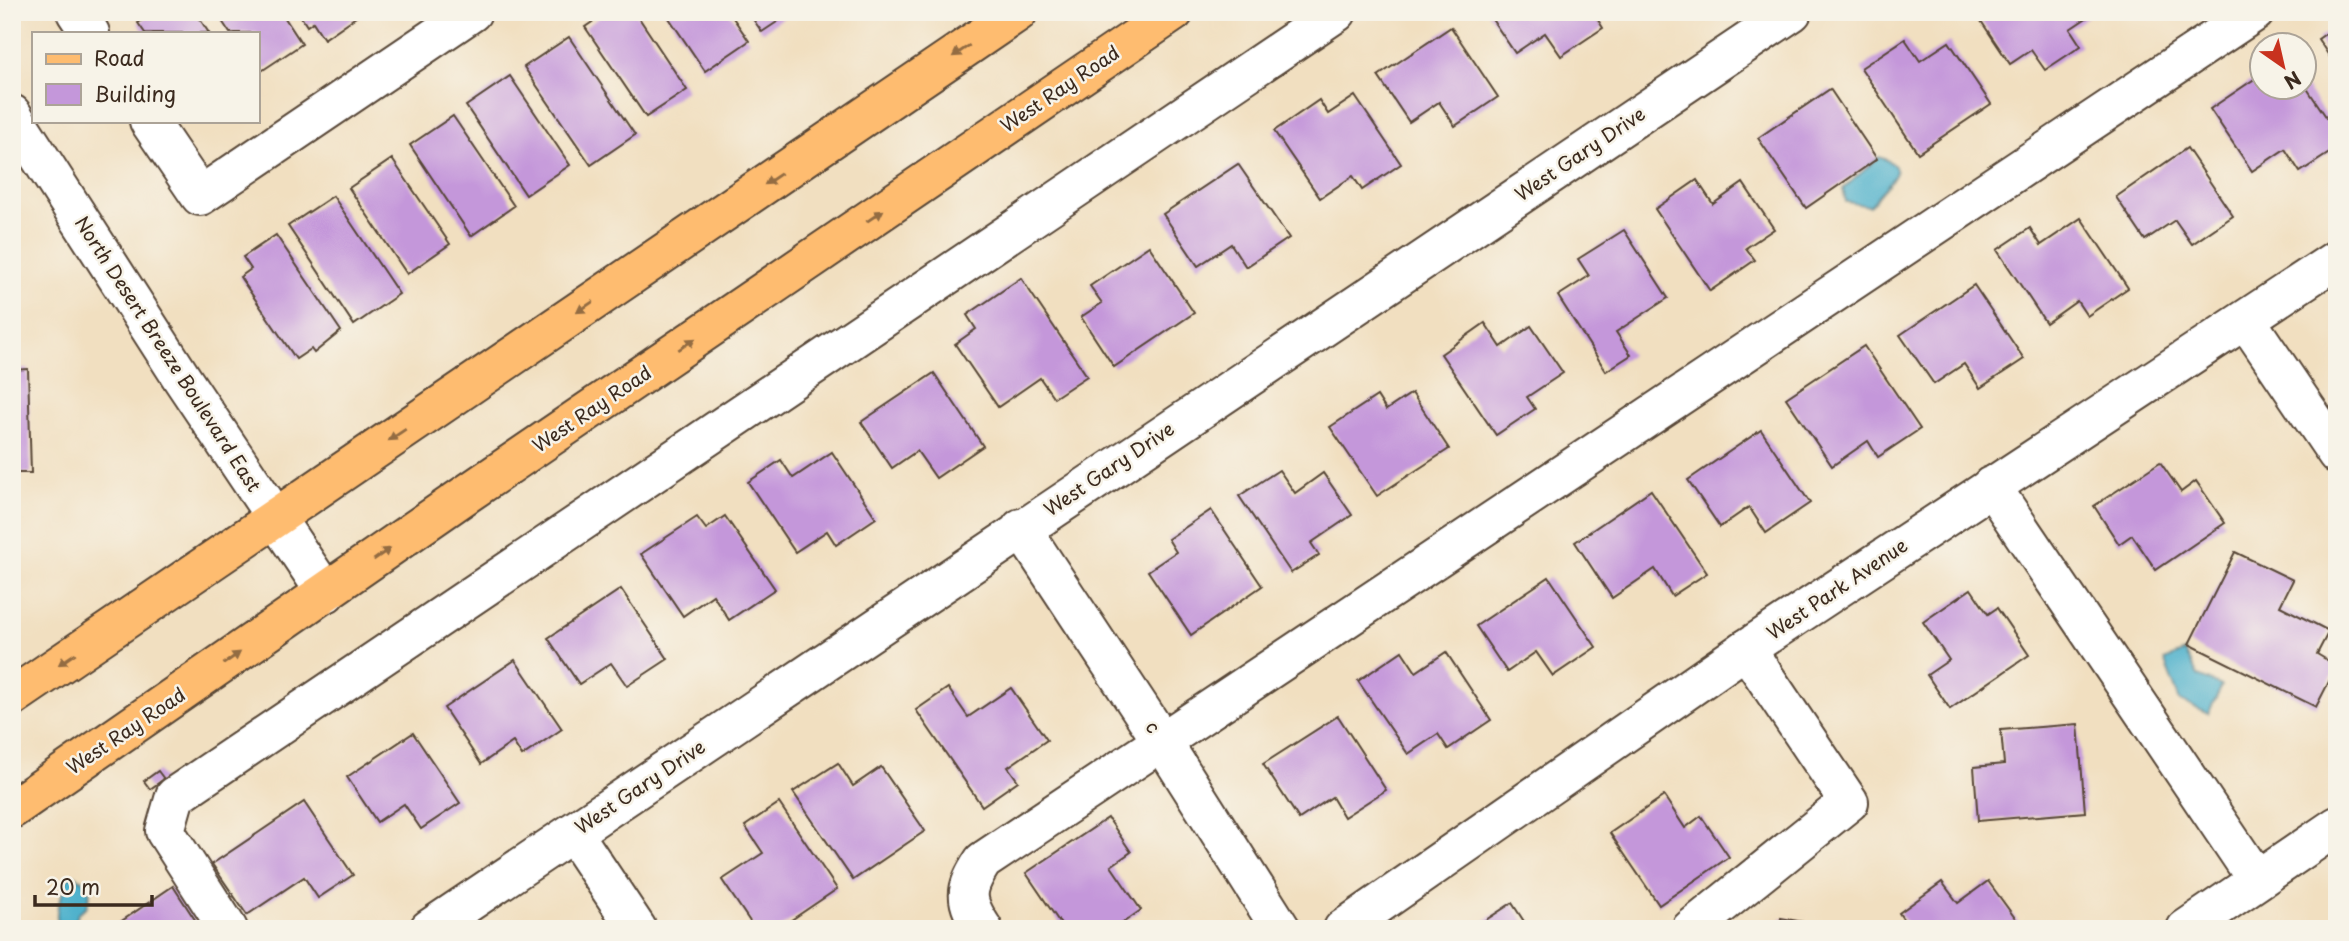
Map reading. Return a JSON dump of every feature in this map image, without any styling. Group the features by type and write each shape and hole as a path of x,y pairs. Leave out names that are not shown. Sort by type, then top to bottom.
{"main road":[{"path":"12,696 1018,12"},
{"name":"West Ray Road","path":"12,809 468,493 1174,12"}],"street":[{"path":"76,12 89,32"},
{"path":"150,122 200,196 472,12"},
{"path":"228,929 165,831 175,796 1337,12"},
{"name":"West Gary Drive","path":"429,929 1021,528 1792,12"},
{"path":"983,929 972,912 967,894 983,861 2255,12"},
{"name":"North Desert Breeze Boulevard East","path":"12,114 326,593"},
{"name":"West Park Avenue","path":"1343,929 1746,649 2337,259"},
{"path":"2246,320 2337,454"},
{"path":"1992,486 2257,880"},
{"name":"c","path":"1021,528 1163,743 1281,929"},
{"path":"1691,929 1849,802 1746,649"},
{"path":"2186,929 2337,825"},
{"path":"573,833 637,929"}],"water":[{"path":"1879,157 1894,165 1896,173 1893,178 1869,206 1846,202 1843,189"},
{"path":"2185,652 2198,676 2222,686 2208,714 2180,701 2164,660"},
{"path":"73,875 83,880 90,893 87,906 78,913 74,929 61,929 57,910 66,880"}],"building":[{"path":"154,12 195,12 208,32 144,32 138,23"},
{"path":"216,12 281,12 302,44 259,73 259,32 229,32"},
{"path":"298,12 363,12 324,39 313,22 307,26"},
{"path":"607,12 635,12 687,90 646,117 585,27"},
{"path":"665,12 729,12 749,41 705,71"},
{"path":"748,12 792,12 762,32"},
{"path":"1487,12 1593,12 1603,28 1561,56 1545,33 1515,53"},
{"path":"1975,12 2085,12 2088,17 2070,29 2081,46 2045,70 2031,50 2010,64"},
{"path":"2337,26 2337,68 2318,39"},
{"path":"1451,27 1498,97 1455,126 1439,102 1409,122 1378,76"},
{"path":"569,37 635,135 591,165 524,67"},
{"path":"1905,39 1920,61 1949,42 1991,104 1918,153 1861,68"},
{"path":"510,76 570,165 526,195 466,106"},
{"path":"2248,83 2248,102 2316,102 2337,133 2337,148 2300,172 2285,149 2252,171 2210,109"},
{"path":"1830,89 1877,159 1806,208 1758,138"},
{"path":"1355,96 1401,164 1362,190 1353,176 1320,198 1274,131 1319,100 1328,114"},
{"path":"453,116 514,206 471,236 410,145"},
{"path":"2187,148 2233,216 2192,244 2175,220 2145,240 2116,197"},
{"path":"392,159 450,244 407,274 349,188"},
{"path":"1238,164 1289,238 1246,267 1231,244 1198,266 1163,214"},
{"path":"1697,180 1713,204 1743,183 1774,229 1746,248 1755,260 1710,291 1655,209"},
{"path":"333,196 399,294 354,325 288,226"},
{"path":"2081,218 2128,288 2087,316 2077,301 2046,323 1997,250 2030,228 2041,245"},
{"path":"1624,230 1668,298 1616,332 1631,355 1606,371 1558,296 1589,276 1578,259"},
{"path":"276,235 341,331 314,353 311,349 296,359 240,277 251,269 243,257"},
{"path":"1149,246 1194,313 1114,367 1081,317 1102,303 1090,286"},
{"path":"1021,278 1087,376 1054,398 1040,378 998,407 955,344 976,329 967,315"},
{"path":"1974,285 2024,359 1980,388 1964,364 1934,384 1900,335"},
{"path":"1485,323 1501,347 1531,326 1563,373 1527,397 1535,409 1496,435 1441,354"},
{"path":"1864,346 1920,429 1878,457 1868,441 1832,466 1786,398"},
{"path":"28,369 31,473 12,473 12,370"},
{"path":"934,373 983,446 936,478 917,451 892,468 861,422"},
{"path":"1412,393 1449,449 1377,496 1330,427 1377,396 1386,410"},
{"path":"1761,430 1810,503 1766,533 1749,507 1720,527 1688,480"},
{"path":"832,452 876,518 836,545 827,531 795,552 748,482 781,460 793,478"},
{"path":"2160,462 2181,492 2196,481 2225,523 2156,570 2132,535 2119,544 2094,506"},
{"path":"1279,470 1295,493 1323,473 1352,515 1311,543 1319,555 1291,573 1239,496"},
{"path":"1651,490 1707,573 1672,596 1655,569 1612,598 1575,542"},
{"path":"1211,510 1262,586 1191,635 1148,571 1176,552 1168,539"},
{"path":"725,516 775,589 729,620 713,595 683,616 641,554 697,517 706,529"},
{"path":"2235,552 2293,580 2280,606 2329,631 2317,654 2337,666 2316,707 2189,644"},
{"path":"1549,577 1596,647 1553,676 1536,652 1507,672 1476,626"},
{"path":"621,589 668,659 627,686 611,663 579,684 548,638"},
{"path":"1971,589 1988,614 1997,608 2029,655 1950,709 1927,675 1949,660 1923,622"},
{"path":"1402,651 1416,672 1446,652 1491,720 1448,749 1438,734 1408,754 1358,681"},
{"path":"515,660 562,729 522,756 513,742 481,764 444,708"},
{"path":"948,688 968,717 1011,688 1047,740 1008,767 1018,781 982,806 916,710"},
{"path":"1338,716 1386,790 1344,817 1332,797 1299,819 1263,764"},
{"path":"2078,724 2085,812 1978,821 1974,767 2004,764 2001,730"},
{"path":"413,733 460,803 421,829 404,804 377,822 347,777"},
{"path":"838,763 853,786 881,767 925,831 853,880 793,792"},
{"path":"158,771 164,779 150,789 144,781"},
{"path":"1664,796 1685,828 1701,816 1729,857 1659,905 1610,833"},
{"path":"304,802 353,875 318,898 304,877 247,915 212,864"},
{"path":"779,803 837,889 778,929 755,929 722,880 763,853 745,826"},
{"path":"1108,818 1131,852 1111,866 1141,910 1114,929 1064,929 1026,873"},
{"path":"1988,881 2023,929 1910,929 1899,913 1942,882 1958,903"},
{"path":"173,886 201,929 110,929"},
{"path":"1512,903 1529,929 1472,929"},
{"path":"1781,918 1826,926 1826,929 1779,929"}]}
